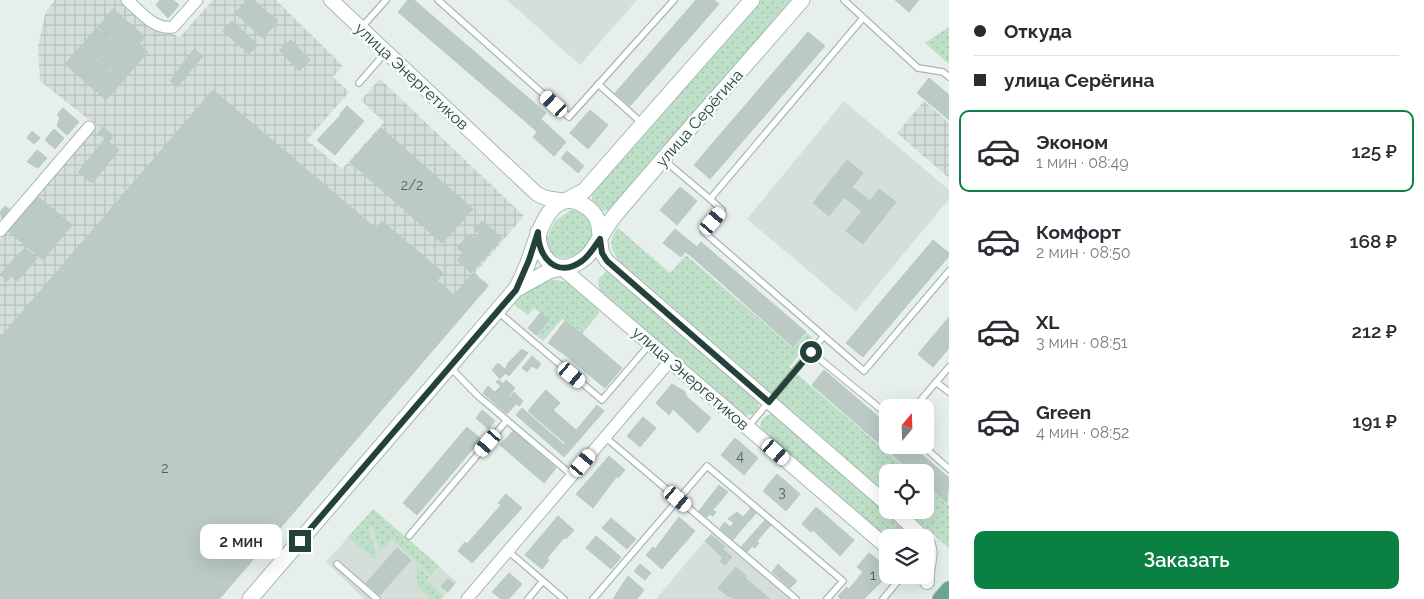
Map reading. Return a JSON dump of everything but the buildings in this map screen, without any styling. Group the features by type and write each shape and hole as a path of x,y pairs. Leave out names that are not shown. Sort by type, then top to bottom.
{"main road":[{"path":"516,290 529,260 538,232 549,212 564,201 584,191 752,0"},
{"name":"улица Серёгина","path":"600,239 620,210 663,159 802,0"},
{"path":"250,599 516,290 549,271 581,262 589,254 600,239 598,218 591,209 582,204 564,201"},
{"path":"538,232 538,245 542,255 552,264 562,268"}],"street":[{"path":"127,0 153,23 163,28 173,27 197,0"},
{"name":"улица Энергетиков","path":"331,0 537,194"},
{"path":"0,231 89,127"},
{"path":"537,194 546,198 564,201"},
{"path":"537,194 542,209 538,232"},
{"name":"улица Энергетиков","path":"600,239 602,253 607,261 879,497"},
{"name":"улица Энергетиков","path":"562,268 879,540"},
{"path":"467,599 670,361"},
{"path":"904,519 915,529"},
{"path":"930,584 944,595"}],"lane":[{"path":"361,28 386,0"},
{"path":"438,0 569,117 674,0"},
{"path":"844,0 918,68 943,72 949,77"},
{"path":"710,199 864,18"},
{"path":"359,83 387,51"},
{"path":"598,84 644,125"},
{"path":"663,159 722,210 704,232 823,338 864,370 949,271"},
{"path":"497,311 602,400 650,344"},
{"path":"747,428 823,338"},
{"path":"811,352 879,409"},
{"path":"449,366 478,396 572,476"},
{"path":"922,399 949,367"},
{"path":"936,382 949,392"},
{"path":"409,536 507,420"},
{"path":"605,437 796,599"},
{"path":"932,454 949,469"},
{"path":"593,599 707,466 843,581 827,599"},
{"path":"508,551 564,599"},
{"path":"337,564 377,599"},
{"path":"528,599 543,582"},
{"path":"883,599 896,584"}],"shaded area":[{"path":"55,0 125,0 156,28 180,37 213,0 276,0 343,66 333,77 349,92 307,140 342,169 384,122 361,100 380,79 524,216 475,273 489,285 220,599 0,599 0,240 96,125 40,81 38,46 46,11"},
{"path":"507,0 637,0 580,65"},
{"path":"844,101 949,190 949,199 856,311 747,219"},
{"path":"924,101 949,123 949,178 897,133"},
{"path":"373,509 457,582 441,599 364,599 326,562"},
{"path":"713,531 792,599 656,599"}],"green space":[{"path":"758,0 794,0 611,210 601,211 593,202 594,189"},
{"path":"949,27 949,64 925,43"},
{"path":"571,210 587,216 593,231 590,241 584,249 575,255 565,258 556,256 550,250 547,238 555,221"},
{"path":"618,228 670,273 686,255 793,348 807,333 813,338 789,367 879,445 879,454 889,454 901,464 879,464 879,488 621,263 613,250 611,241"},
{"path":"606,271 610,271 758,399 759,403 756,412 750,415 743,415 600,293 598,280"},
{"path":"558,280 573,284 599,309 599,313 582,334 562,319 543,341 536,335 548,320 534,308 528,315 512,303 522,293 539,283"},
{"path":"771,414 776,415 879,503 879,519 898,519 910,529 879,529 879,535 761,431 760,425 765,417"},
{"path":"934,493 949,506 949,548 934,535 934,529 927,529 915,519 934,519"},
{"path":"373,509 439,566 430,575 392,539 380,552 371,526 367,530 370,533 377,558 375,560 348,537"},
{"path":"417,567 429,577 427,580 444,596 441,599 429,599 430,597 417,586"}],"route":[{"path":"300,541 516,290 529,260 538,232 538,245 542,255 552,264 562,268 581,262 600,239 600,248 607,261 769,402 811,352"}]}
